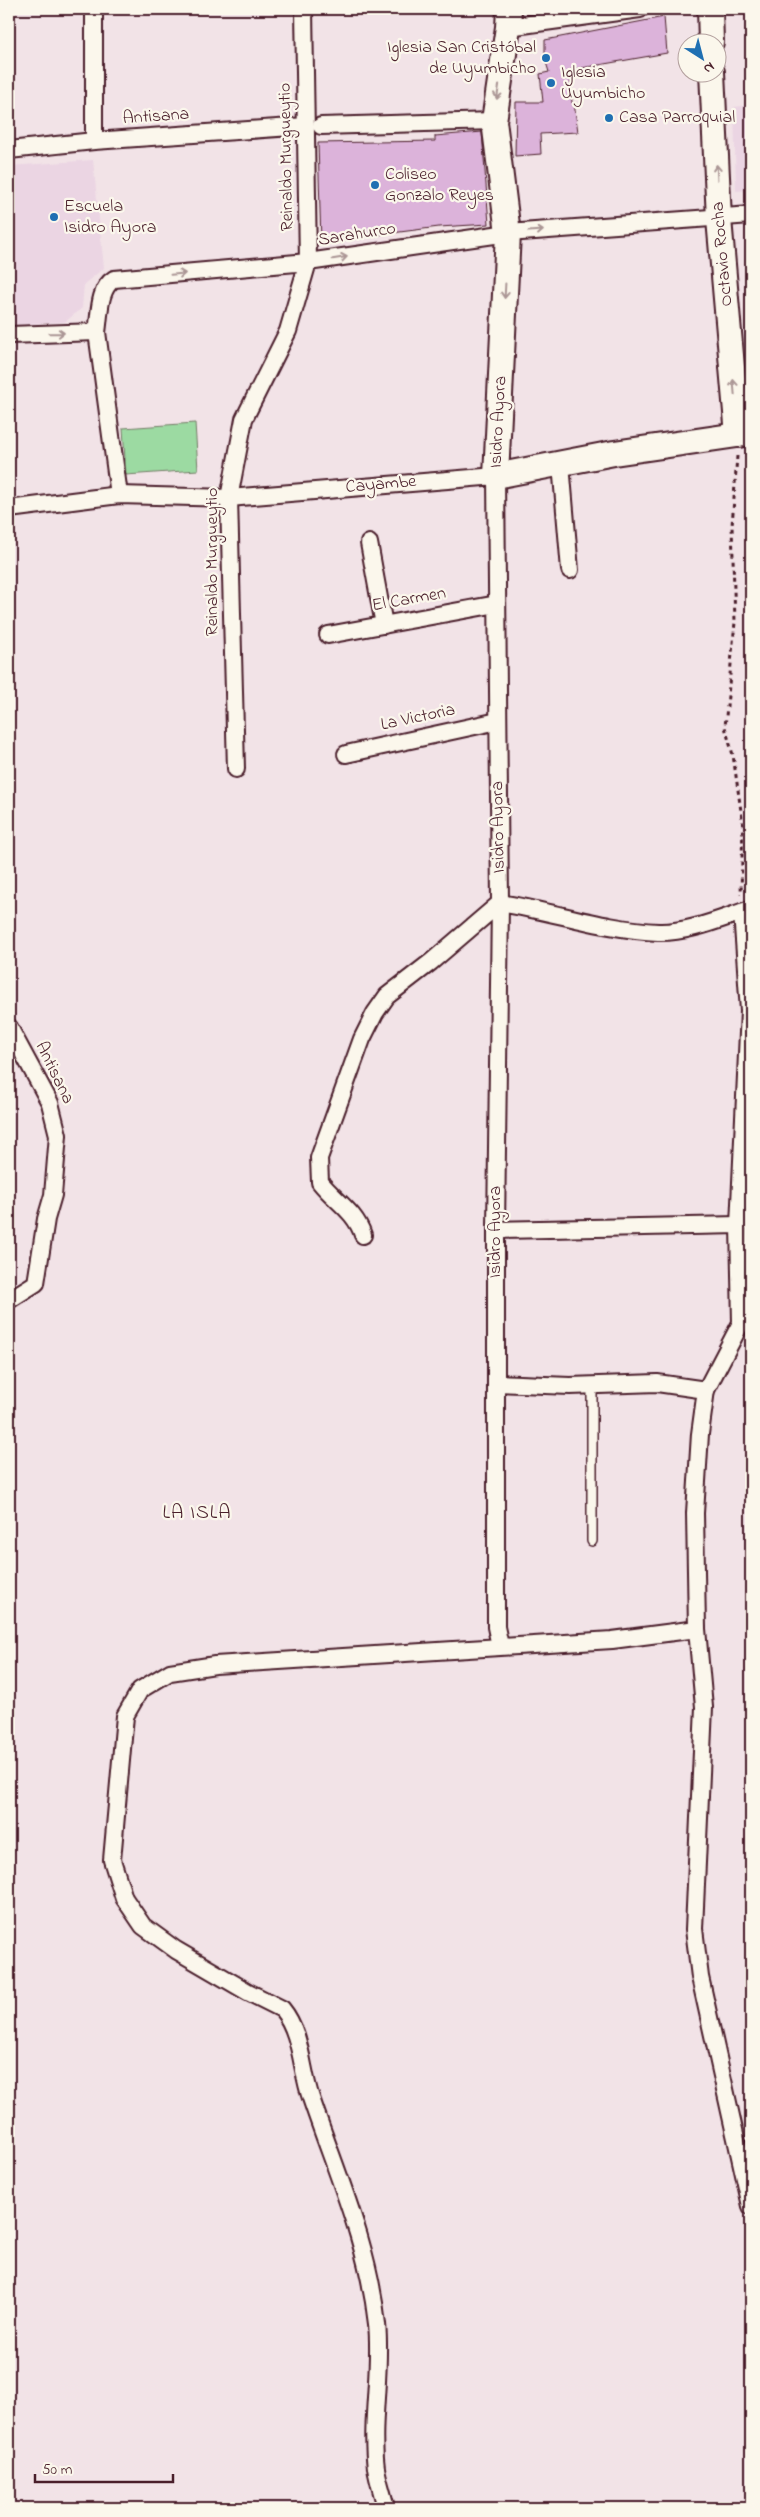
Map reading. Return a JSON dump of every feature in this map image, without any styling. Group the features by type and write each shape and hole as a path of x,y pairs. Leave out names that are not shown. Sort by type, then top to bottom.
{"street":[{"path":"94,9 94,141"},
{"name":"Reinaldo Murgueytio","path":"236,769 229,498 244,419 288,331 308,262 314,126 304,9"},
{"path":"509,18 640,9"},
{"path":"710,9 711,32"},
{"name":"Isidro Ayora","path":"500,1646 496,1627 496,1230 500,903 496,476 508,232 494,121 509,18"},
{"name":"Octavio Rocha","path":"712,82 719,219 745,434"},
{"name":"Antisana","path":"9,150 94,141 314,126 494,121"},
{"name":"Sarahurco","path":"119,495 97,332 103,291 108,283 114,279 308,262 508,232 719,219 751,215"},
{"path":"9,334 97,332"},
{"name":"Cayambe","path":"9,508 119,495 229,498 496,476 614,453 745,434"},
{"path":"561,464 570,570"},
{"path":"369,543 384,625"},
{"name":"El Carmen","path":"328,636 497,604"},
{"name":"La Victoria","path":"346,754 498,721"},
{"path":"364,1234 355,1216 320,1182 318,1174 319,1158 362,1039 387,996 432,962 500,903 626,928 660,932 694,926 746,911 750,1011 739,1225 741,1323"},
{"name":"Antisana","path":"9,1027 50,1103 58,1135 54,1195 46,1219 36,1282 9,1300"},
{"path":"496,1230 739,1225"},
{"path":"751,1309 741,1323 706,1390 700,1434 695,1513 697,1629 704,1707 694,1929 700,1977 751,2206"},
{"path":"496,1383 657,1384 706,1390"},
{"path":"386,2508 376,2467 377,2326 371,2282 349,2198 310,2096 296,2038 282,2009 248,1992 176,1950 144,1926 124,1898 112,1860 125,1716 140,1690 170,1672 215,1664 612,1640 697,1629"}],"lane":[{"path":"592,1385 592,1541"}],"path":[{"path":"745,434 732,526 735,622 725,727 733,755 743,826 740,876 746,911"}],"shaded area":[{"path":"751,105 751,190 736,191 734,107"},
{"name":"Escuela Isidro Ayora","path":"93,160 104,268 84,284 82,308 65,322 9,325 9,166"}],"green space":[{"path":"195,423 198,470 126,475 123,428"}],"building":[{"name":"Iglesia Uyumbicho","path":"664,17 667,53 570,70 572,103 574,103 578,132 540,134 541,154 515,156 516,102 543,102 540,74 549,72 545,59 545,40"},
{"name":"Coliseo Gonzalo Reyes","path":"482,132 489,224 439,227 321,242 318,143 435,141 435,136"}],"place":[{"name":"Iglesia San Cristóbal de Uyumbicho","path":"546,58"},
{"name":"Iglesia Uyumbicho","path":"551,83"},
{"name":"Casa Parroquial","path":"609,118"},
{"name":"Coliseo Gonzalo Reyes","path":"375,185"},
{"name":"Escuela Isidro Ayora","path":"54,217"}],"district":[{"name":"LA ISLA","path":"197,1513"}]}
